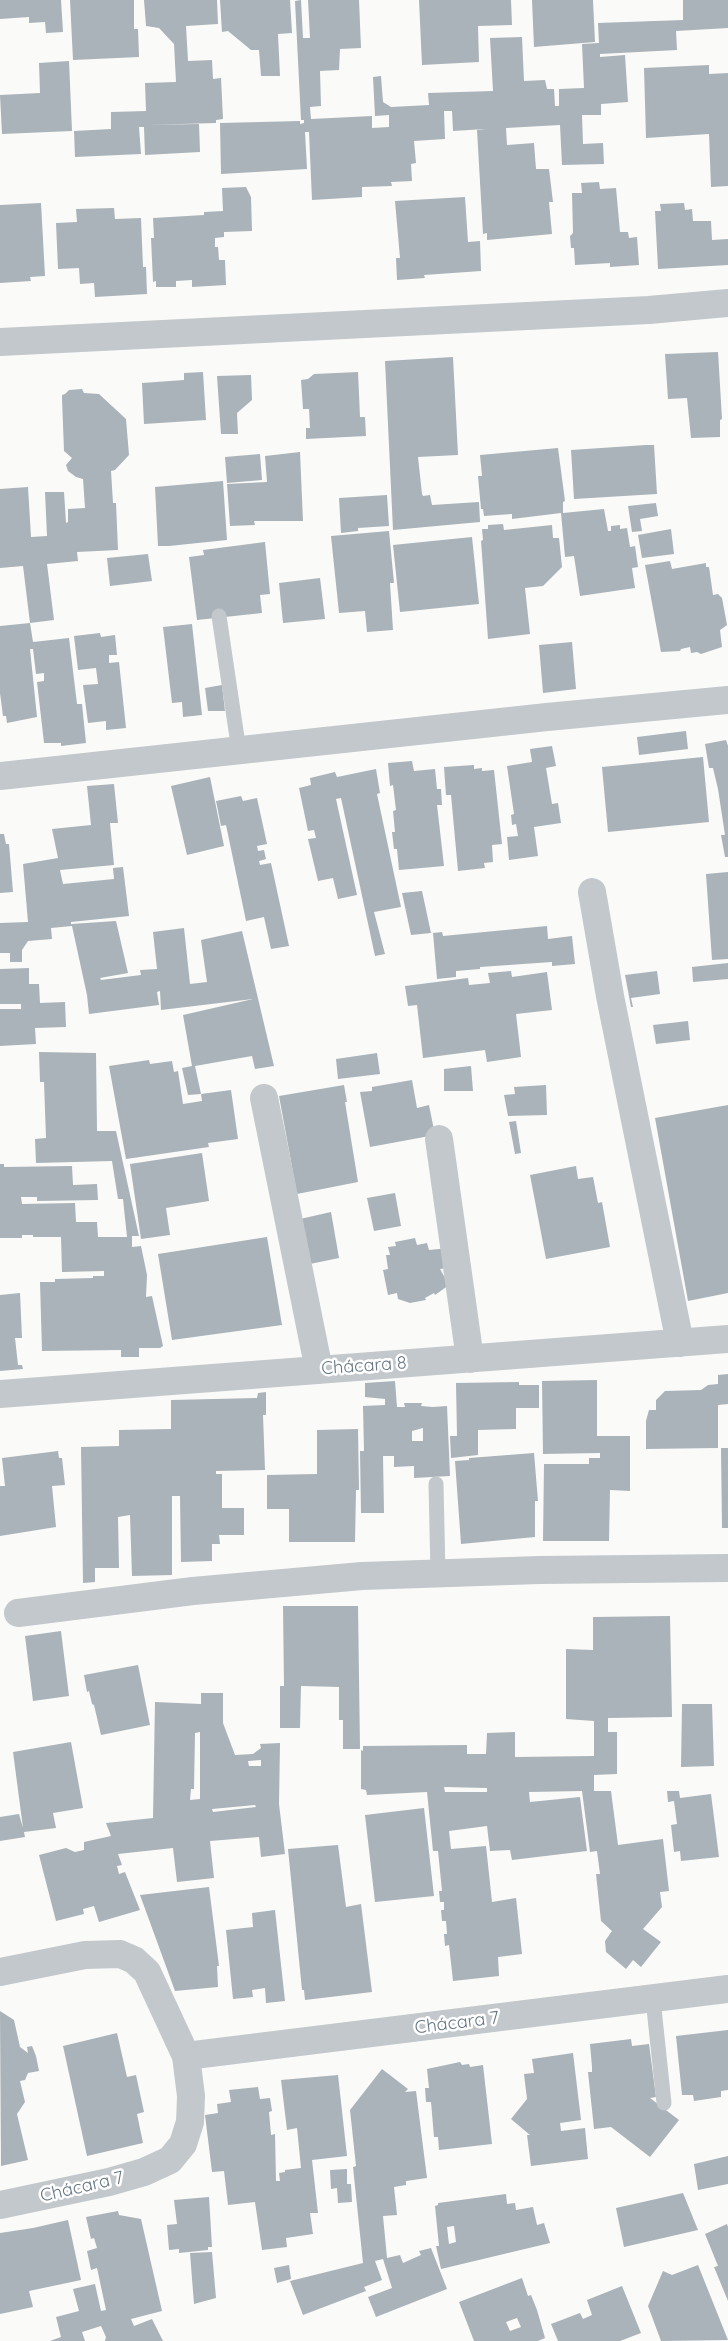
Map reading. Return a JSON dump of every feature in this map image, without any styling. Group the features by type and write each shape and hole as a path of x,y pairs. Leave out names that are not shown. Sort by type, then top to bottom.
{"street":[{"path":"0,342 648,310 728,304"},
{"path":"0,776 547,717 728,700"},
{"path":"592,892 612,1006 680,1343"},
{"path":"264,1098 319,1370"},
{"path":"439,1139 470,1359"},
{"name":"Chácara 8","path":"3,1395 728,1339"},
{"path":"18,1613 192,1591 362,1576 539,1570 728,1568"},
{"name":"Chácara 7","path":"0,1972 85,1954 120,1954 134,1960 147,1972 186,2056 191,2096 190,2122 183,2144 170,2160 144,2172 109,2182 0,2205"},
{"name":"Chácara 7","path":"186,2056 728,1990"}],"lane":[{"path":"219,616 239,751"},
{"path":"436,1484 438,1574"},
{"path":"653,1999 664,2103"}],"building":[{"path":"0,0 61,0 63,32 46,33 45,22 29,23 29,17 0,19"},
{"path":"70,0 134,0 134,29 138,29 139,57 73,60"},
{"path":"144,0 217,0 218,24 186,26 188,61 212,60 213,79 221,78 223,119 216,120 216,123 147,125 199,124 200,152 145,155 144,127 139,127 141,154 75,157 74,131 111,129 111,112 146,111 145,83 176,82 174,44 159,28 146,26"},
{"path":"220,0 290,0 292,33 278,34 280,76 261,76 259,50 251,50 228,31 222,32"},
{"path":"301,0 303,38 310,38 308,0 359,0 361,48 340,49 339,70 320,71 321,106 310,107 311,119 372,116 372,128 389,127 389,115 375,116 373,77 381,76 383,102 391,107 429,105 428,93 493,91 490,38 522,37 524,81 545,80 547,89 554,89 555,106 559,106 559,89 584,88 582,44 599,43 598,23 683,20 683,0 728,0 728,28 676,31 677,50 600,54 600,57 625,55 628,102 601,104 601,115 582,115 583,144 603,143 604,164 562,165 560,125 506,128 507,145 534,143 536,169 549,169 553,202 549,202 552,234 487,240 487,233 483,234 477,130 485,129 453,131 452,111 444,111 445,139 414,141 416,163 411,164 412,181 391,182 392,186 362,187 362,197 312,200 309,132 305,132 307,169 221,174 220,123 300,121 300,124 304,123 304,120 301,120 295,1"},
{"path":"419,0 511,0 512,25 478,26 479,62 422,65"},
{"path":"532,0 593,0 595,42 534,47"},
{"path":"69,61 72,131 2,134 0,95 40,93 39,63"},
{"path":"709,65 709,74 728,73 728,186 711,187 709,134 646,138 644,68"},
{"path":"599,182 600,189 616,188 620,232 628,232 629,238 637,237 639,265 610,267 610,263 575,265 574,248 571,248 570,236 573,233 572,193 582,193 581,183"},
{"path":"246,187 251,197 252,231 224,232 224,237 215,238 215,247 218,247 219,260 225,260 226,285 192,287 192,280 176,281 176,287 156,287 156,281 153,282 151,238 154,238 153,218 204,215 204,212 223,211 222,188"},
{"path":"465,197 468,242 480,241 481,271 424,275 425,278 397,280 396,258 400,258 395,201"},
{"path":"41,203 45,276 30,277 31,281 0,283 0,205"},
{"path":"684,203 685,210 692,209 693,221 711,221 712,240 728,239 728,265 658,269 655,211 661,211 660,204"},
{"path":"114,208 115,219 141,218 143,267 146,267 147,294 95,297 94,283 80,284 79,268 58,269 56,223 77,222 76,209"},
{"path":"718,352 722,419 720,420 720,437 691,438 687,398 668,399 665,354"},
{"path":"453,357 458,455 418,457 422,494 423,496 430,495 432,505 479,502 480,522 393,530 385,361"},
{"path":"203,372 206,420 144,424 142,383 184,380 184,373"},
{"path":"358,372 360,417 365,417 366,436 306,439 306,428 310,428 309,409 303,409 301,380 308,379 314,374"},
{"path":"251,375 252,400 237,413 238,434 221,434 217,376"},
{"path":"82,389 84,393 99,394 126,419 129,455 115,470 111,471 113,503 116,503 118,550 77,552 78,561 47,564 54,620 30,623 23,566 0,568 0,489 28,487 31,537 47,536 45,492 64,492 66,523 68,522 68,509 85,508 83,479 76,477 68,471 66,465 72,458 64,451 62,398 62,395 69,390"},
{"path":"654,445 657,494 574,499 571,450"},
{"path":"558,448 565,501 563,502 563,513 604,509 608,531 611,531 611,526 620,525 620,529 627,528 630,547 635,546 638,567 632,568 635,588 580,596 574,556 565,557 561,513 512,519 512,514 484,516 483,509 481,509 478,476 482,476 480,455"},
{"path":"300,452 303,521 254,521 255,525 230,526 227,484 267,482 265,456"},
{"path":"260,454 262,480 227,483 225,457"},
{"path":"223,481 227,540 158,546 155,487"},
{"path":"387,495 389,526 358,528 358,531 341,533 339,498"},
{"path":"656,503 658,516 640,519 642,531 632,532 628,506"},
{"path":"503,524 504,530 552,525 553,538 559,538 562,567 543,586 525,588 530,634 488,639 481,541 483,540 482,529 488,529 488,525"},
{"path":"671,529 674,554 642,558 638,535"},
{"path":"389,531 394,583 390,583 393,630 367,632 365,611 339,613 331,536"},
{"path":"472,537 479,604 400,612 393,545"},
{"path":"265,542 270,594 260,595 262,613 197,620 189,557 204,555 203,550"},
{"path":"148,554 152,581 110,586 107,558"},
{"path":"670,561 672,569 706,563 706,567 709,567 713,595 718,594 722,598 727,625 720,630 722,647 701,654 697,652 691,653 690,647 680,651 661,652 645,565"},
{"path":"320,578 325,619 283,623 279,583"},
{"path":"30,623 33,642 69,638 77,704 82,704 86,743 61,746 61,743 44,743 37,682 44,681 44,673 36,674 33,649 30,649 37,717 7,723 6,716 3,716 0,693 0,626"},
{"path":"192,624 202,715 183,717 182,702 172,703 163,627"},
{"path":"100,633 101,637 115,635 117,655 109,655 109,663 119,662 126,728 106,730 106,721 88,723 83,685 98,684 96,668 78,670 74,636"},
{"path":"572,642 576,689 543,693 539,645"},
{"path":"222,685 225,711 208,711 205,688"},
{"path":"686,731 688,749 639,755 637,737"},
{"path":"726,740 728,746 728,857 725,857 721,835 725,835 718,789 713,768 709,768 705,744"},
{"path":"552,746 556,766 546,768 552,804 558,803 561,823 534,827 538,856 509,860 507,837 518,836 516,824 512,825 511,815 514,814 507,766 532,762 530,749"},
{"path":"703,757 709,822 608,832 602,767"},
{"path":"412,761 414,771 435,769 437,789 441,789 442,805 437,805 444,866 399,870 397,849 394,849 392,832 395,832 393,811 396,810 393,785 390,786 388,763"},
{"path":"474,765 474,769 482,768 482,771 494,770 502,844 492,845 493,862 484,863 485,868 458,871 451,795 446,795 444,767"},
{"path":"376,769 380,793 377,794 401,907 374,912 385,954 375,956 341,798 336,799 357,895 338,899 333,878 318,881 308,839 316,838 314,830 308,831 299,788 311,785 310,778 335,772 337,777"},
{"path":"210,777 224,846 187,855 171,786"},
{"path":"114,784 118,823 110,823 114,865 60,870 63,884 114,879 113,868 123,867 129,916 71,922 71,924 116,921 128,973 100,978 101,980 141,975 140,970 157,969 153,932 184,928 190,984 207,982 201,940 242,931 274,1066 255,1069 252,1056 195,1066 201,1094 188,1095 182,1068 192,1066 183,1015 253,999 161,1010 160,991 157,992 159,1005 89,1014 87,995 72,926 51,928 52,939 28,941 22,950 22,962 10,962 10,953 0,953 0,923 28,922 23,864 58,858 52,829 91,825 87,786"},
{"path":"241,796 243,801 257,798 267,844 257,846 258,851 264,850 266,859 259,861 260,865 271,863 289,946 271,949 264,917 246,921 226,825 221,826 216,801"},
{"path":"0,834 4,834 6,844 9,844 13,892 0,893"},
{"path":"728,872 728,959 712,960 706,874"},
{"path":"422,891 431,933 411,935 402,893"},
{"path":"547,926 548,939 572,936 575,964 552,966 552,962 480,967 480,969 456,971 456,977 437,979 433,933 442,932 443,936"},
{"path":"728,963 728,979 693,982 692,967"},
{"path":"29,968 29,984 39,984 40,1003 65,1002 66,1027 35,1028 36,1044 0,1046 0,1009 21,1009 21,1004 0,1004 0,969"},
{"path":"511,971 512,977 547,972 552,1010 516,1014 521,1057 487,1062 485,1050 423,1058 417,1005 408,1006 405,986 468,978 469,985 490,983 488,973"},
{"path":"657,971 660,994 631,998 633,1007 631,1007 625,975"},
{"path":"688,1021 690,1040 656,1044 653,1025"},
{"path":"39,1052 96,1053 97,1131 116,1131 139,1236 132,1236 132,1247 141,1246 147,1275 146,1297 152,1296 163,1346 160,1348 139,1348 139,1357 121,1357 121,1350 42,1351 40,1282 55,1282 55,1279 93,1278 93,1276 104,1276 104,1271 62,1272 61,1237 22,1235 22,1238 0,1238 0,1164 4,1164 4,1167 72,1166 73,1185 97,1184 98,1200 37,1201 37,1197 21,1197 22,1204 75,1203 76,1222 97,1222 98,1237 127,1237 123,1199 118,1199 112,1161 36,1163 35,1139 46,1138 44,1082 40,1082"},
{"path":"377,1053 380,1074 338,1079 336,1059"},
{"path":"149,1060 150,1064 172,1061 174,1072 178,1071 183,1104 202,1101 201,1094 231,1090 238,1139 208,1143 209,1147 126,1159 109,1066"},
{"path":"471,1066 473,1091 444,1091 444,1069"},
{"path":"412,1080 417,1108 429,1105 435,1135 370,1147 360,1092 372,1091 372,1087"},
{"path":"344,1085 358,1182 297,1194 279,1096"},
{"path":"546,1085 547,1115 508,1116 504,1095 515,1094 514,1087"},
{"path":"728,1105 728,1293 688,1301 655,1118"},
{"path":"516,1121 521,1153 515,1154 509,1122"},
{"path":"202,1153 209,1201 166,1208 170,1235 141,1239 130,1164"},
{"path":"576,1166 578,1179 593,1177 598,1203 602,1202 610,1247 546,1259 530,1175"},
{"path":"395,1193 401,1226 374,1231 367,1198"},
{"path":"331,1212 339,1258 310,1264 300,1219"},
{"path":"267,1237 282,1325 172,1340 158,1254"},
{"path":"415,1238 417,1245 427,1243 429,1250 449,1248 452,1267 440,1269 449,1285 435,1295 434,1293 425,1298 426,1300 410,1303 398,1299 397,1293 388,1295 383,1270 388,1269 386,1255 390,1255 388,1247 396,1246 395,1242"},
{"path":"20,1293 22,1338 15,1338 18,1365 22,1365 23,1369 0,1371 0,1295"},
{"path":"728,1374 728,1404 718,1405 718,1448 646,1449 646,1421 649,1410 656,1410 656,1400 665,1391 701,1390 708,1385 718,1384 718,1375"},
{"path":"597,1380 597,1436 630,1436 630,1491 610,1490 609,1541 543,1541 544,1464 589,1464 589,1458 600,1458 600,1453 543,1454 542,1381"},
{"path":"395,1381 397,1407 405,1407 404,1403 422,1403 421,1406 433,1407 447,1406 450,1476 414,1478 414,1466 394,1467 394,1456 383,1456 384,1513 361,1513 360,1451 364,1451 363,1406 385,1405 385,1399 365,1397 365,1383","holes":["423,1428 423,1441 412,1441 412,1431"]},
{"path":"519,1382 519,1385 539,1385 539,1408 516,1408 516,1429 478,1430 478,1455 451,1458 450,1436 457,1436 456,1383"},
{"path":"266,1392 266,1415 263,1415 265,1470 216,1471 216,1474 222,1474 222,1508 244,1508 244,1535 219,1535 220,1544 212,1544 212,1561 181,1562 180,1496 172,1496 172,1575 132,1576 130,1515 118,1517 119,1568 95,1568 95,1582 83,1583 81,1447 119,1446 119,1430 171,1429 171,1400 257,1398 258,1393"},
{"path":"358,1429 359,1490 356,1490 355,1542 289,1542 289,1509 267,1509 267,1475 317,1474 317,1430"},
{"path":"721,1448 728,1448 728,1528 722,1528"},
{"path":"58,1451 59,1458 62,1458 65,1485 52,1486 56,1527 0,1536 0,1486 5,1486 2,1458"},
{"path":"534,1453 538,1501 535,1501 535,1537 461,1544 455,1461 469,1460 469,1458"},
{"path":"283,1606 358,1606 360,1749 343,1749 343,1720 339,1720 339,1687 301,1686 300,1728 280,1728 280,1686 284,1686"},
{"path":"670,1616 672,1717 608,1718 608,1732 617,1732 617,1774 594,1775 594,1791 611,1791 618,1845 663,1839 669,1891 660,1892 662,1907 643,1929 661,1942 641,1967 633,1960 626,1969 606,1952 605,1941 612,1931 601,1921 596,1874 600,1874 597,1851 590,1852 582,1791 529,1792 530,1802 580,1797 587,1851 512,1860 510,1850 490,1851 487,1826 449,1831 451,1849 486,1846 492,1902 516,1898 522,1954 498,1957 499,1976 453,1981 449,1945 445,1946 444,1934 447,1934 446,1921 442,1921 441,1910 444,1910 444,1902 440,1902 439,1891 442,1891 438,1851 433,1851 427,1792 367,1795 366,1790 361,1789 361,1750 363,1751 363,1746 467,1745 467,1754 486,1754 487,1733 515,1732 515,1757 594,1756 594,1721 566,1719 566,1649 593,1650 593,1617","holes":["444,1787 487,1788 487,1792 445,1792"]},
{"path":"61,1631 69,1696 33,1701 25,1636"},
{"path":"138,1665 150,1725 101,1735 94,1705 92,1704 89,1691 87,1692 84,1675"},
{"path":"201,1693 223,1693 223,1723 235,1755 253,1754 261,1748 260,1744 280,1743 279,1804 285,1854 261,1857 259,1837 210,1841 214,1878 177,1882 173,1848 118,1854 122,1865 117,1866 119,1874 125,1872 140,1910 99,1922 94,1906 83,1909 84,1914 56,1921 39,1855 66,1848 75,1852 84,1850 84,1842 111,1836 106,1823 153,1818 155,1702 201,1704","holes":["200,1732 200,1799 190,1800 191,1789 194,1789 195,1733","261,1760 261,1766 249,1766 248,1761","255,1805 256,1807 213,1812 212,1809"]},
{"path":"682,1704 712,1704 714,1766 681,1767"},
{"path":"71,1742 83,1808 53,1813 56,1828 24,1832 25,1837 0,1841 0,1817 19,1814 23,1828 13,1752"},
{"path":"667,1791 679,1791 680,1798 711,1794 719,1857 681,1861 680,1851 674,1852 671,1825 677,1824 674,1801 668,1802"},
{"path":"424,1808 434,1896 375,1902 365,1815"},
{"path":"338,1845 346,1907 361,1904 372,1992 305,2000 304,1990 302,1990 288,1849"},
{"path":"209,1887 219,1966 217,1966 218,1987 175,1991 140,1895"},
{"path":"275,1910 285,2001 266,2003 265,1988 252,1990 253,1997 233,1999 226,1930 253,1927 252,1913"},
{"path":"0,2011 14,2020 20,2047 28,2053 27,2047 32,2046 39,2071 28,2073 25,2080 20,2081 25,2102 17,2114 28,2160 1,2166"},
{"path":"728,2030 728,2090 721,2091 721,2097 694,2101 693,2095 682,2095 676,2036"},
{"path":"117,2033 127,2077 136,2075 144,2112 137,2114 143,2143 87,2156 63,2046"},
{"path":"631,2039 632,2046 649,2044 656,2097 650,2098 679,2120 650,2157 611,2127 594,2129 588,2072 592,2072 590,2044"},
{"path":"573,2053 581,2120 560,2123 561,2131 585,2128 588,2159 531,2166 527,2135 530,2135 511,2119 527,2099 524,2074 534,2073 532,2059"},
{"path":"460,2062 462,2065 469,2064 470,2067 483,2065 492,2144 439,2150 438,2137 434,2137 431,2102 426,2102 425,2088 429,2088 427,2069"},
{"path":"382,2069 408,2089 405,2092 416,2091 427,2178 406,2181 406,2185 394,2187 397,2215 383,2216 387,2258 400,2255 403,2263 421,2255 419,2251 431,2248 447,2289 376,2317 368,2297 392,2288 383,2259 375,2261 382,2280 364,2287 366,2291 303,2315 290,2281 363,2263 353,2167 356,2166 350,2110"},
{"path":"338,2075 347,2156 312,2160 318,2213 310,2213 313,2234 286,2238 287,2247 262,2250 255,2202 228,2205 224,2171 212,2172 205,2115 218,2113 217,2104 231,2102 229,2090 258,2087 260,2099 270,2098 272,2111 269,2112 271,2135 275,2134 276,2181 280,2181 279,2173 285,2172 285,2170 301,2168 297,2128 287,2130 281,2080"},
{"path":"728,2156 728,2184 698,2190 694,2164"},
{"path":"347,2169 347,2184 351,2184 352,2202 338,2203 337,2188 331,2189 330,2170"},
{"path":"683,2193 698,2230 624,2247 616,2208"},
{"path":"506,2194 507,2204 515,2203 516,2210 533,2207 537,2225 544,2223 550,2243 441,2269 436,2246 439,2246 435,2206 438,2203","holes":["454,2226 456,2242 449,2244 447,2227"]},
{"path":"209,2197 212,2247 208,2247 208,2250 179,2253 179,2249 169,2250 167,2225 177,2224 174,2200"},
{"path":"118,2211 119,2215 141,2219 162,2311 131,2319 134,2326 152,2319 163,2341 105,2341 106,2337 101,2326 82,2332 85,2341 50,2341 61,2337 56,2317 79,2311 73,2289 95,2284 101,2311 106,2310 97,2268 91,2270 87,2251 97,2248 94,2238 91,2239 86,2217"},
{"path":"68,2220 81,2280 29,2291 33,2307 0,2314 0,2233"},
{"path":"727,2224 728,2301 714,2267 718,2266 705,2234"},
{"path":"212,2252 216,2298 194,2304 190,2253"},
{"path":"289,2265 291,2279 277,2283 274,2268"},
{"path":"698,2265 728,2340 661,2341 648,2306 663,2271 672,2275"},
{"path":"522,2278 528,2296 531,2295 537,2310 545,2338 538,2341 474,2341 459,2302","holes":["517,2318 521,2327 510,2331 506,2322"]},
{"path":"622,2286 641,2333 620,2341 558,2341 551,2324 580,2313 583,2319 592,2315 587,2300"}]}
